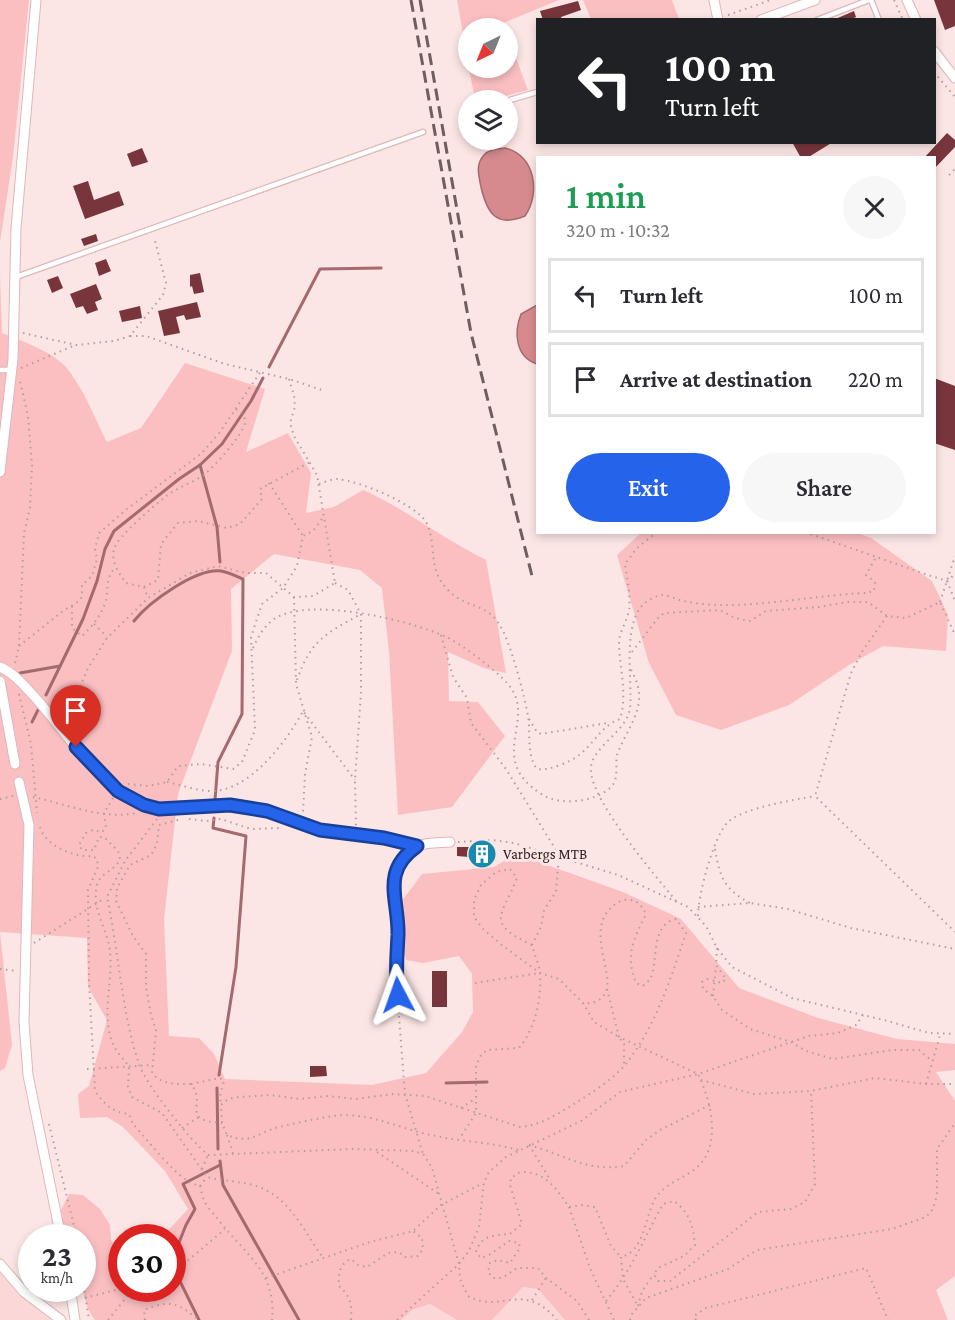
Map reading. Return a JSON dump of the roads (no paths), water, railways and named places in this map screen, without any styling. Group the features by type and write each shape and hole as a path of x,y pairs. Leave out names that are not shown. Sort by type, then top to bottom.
{"street":[{"path":"0,472 14,370 15,228 36,0"},
{"path":"714,0 718,18"},
{"path":"766,18 816,0"},
{"path":"907,0 915,18"},
{"path":"936,54 955,78"},
{"path":"0,667 12,674 49,712 76,747 118,791 144,805 159,809 230,805 267,811 320,830 384,838 417,846 450,842"},
{"path":"0,681 15,764"},
{"path":"19,782 29,825 24,1022 28,1075 58,1224"},
{"path":"398,995 395,976 398,931 394,907 395,876 404,855 417,846"},
{"path":"0,1264 24,1292 61,1320"},
{"path":"72,1302 75,1320"}],"lane":[{"path":"823,18 870,0 878,18"},
{"path":"518,98 536,92"},
{"path":"13,277 423,132"},
{"path":"0,370 14,370"}],"waterway":[{"path":"269,367 320,269 381,268"},
{"path":"46,695 83,619 97,581 105,549 114,531 200,465 222,444 251,401 263,378"},
{"path":"200,465 217,527 220,562"},
{"path":"134,621 150,605 186,580 221,571 243,579 242,714 218,762 215,800"},
{"path":"20,673 60,666"},
{"path":"32,722 38,710"},
{"path":"214,818 213,828 246,836 236,967 219,1075"},
{"path":"446,1083 487,1082"},
{"path":"217,1088 218,1149"},
{"path":"220,1161 223,1185 299,1320"},
{"path":"186,1225 195,1209 183,1184 220,1165"},
{"path":"186,1294 199,1320"}],"railway":[{"path":"411,0 471,333 533,580"},
{"path":"420,0 462,238"}],"place":[{"name":"Varbergs MTB","path":"482,854"}]}
